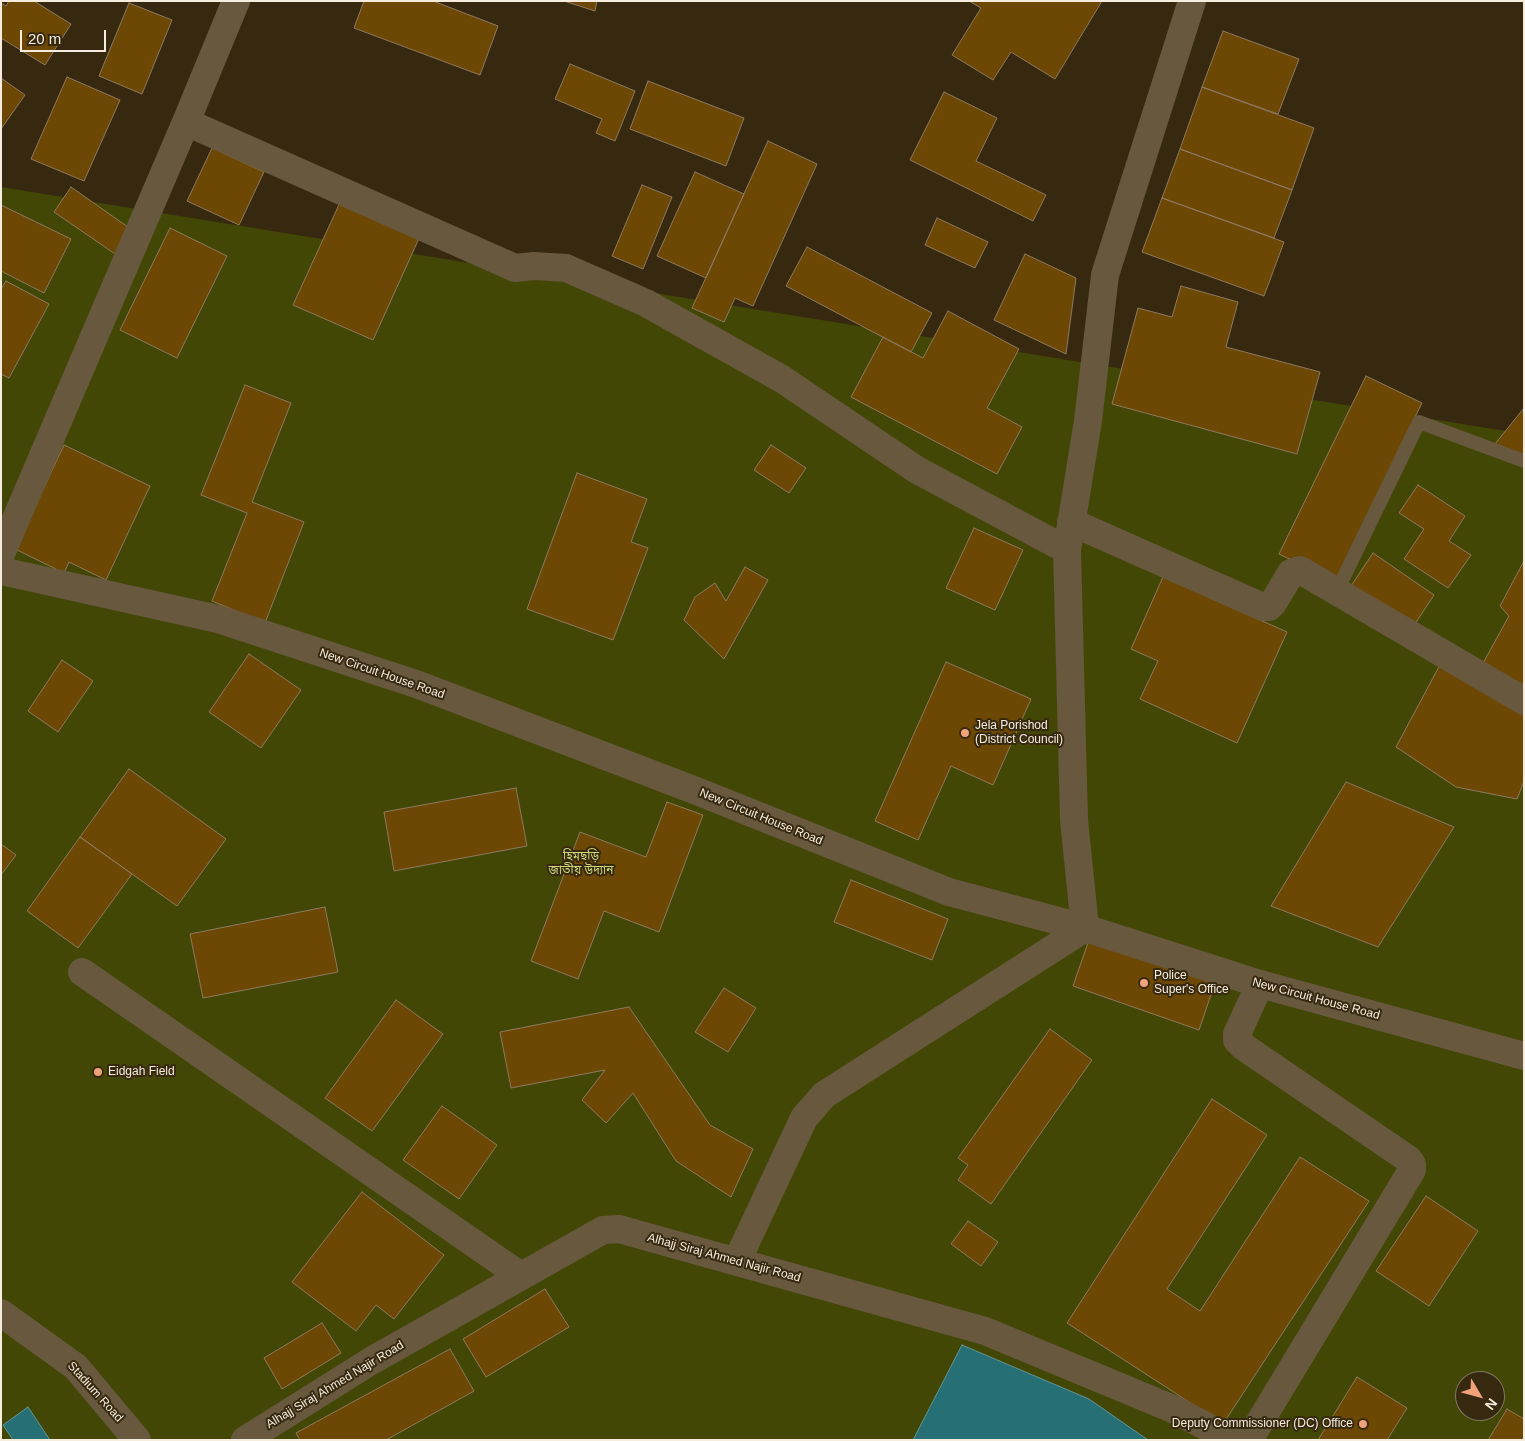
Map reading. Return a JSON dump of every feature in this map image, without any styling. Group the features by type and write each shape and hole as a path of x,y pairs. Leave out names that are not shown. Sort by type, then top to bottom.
{"street":[{"path":"1,554 236,1"},
{"path":"737,1261 804,1118 824,1095 1085,928 1074,820 1067,550 1088,421 1105,275 1192,1"},
{"path":"186,122 515,268 534,266 566,268 646,303 782,379 917,470 1067,550"},
{"path":"1071,522 1263,607 1273,604 1291,572 1300,570 1524,701"},
{"name":"New Circuit House Road","path":"1,571 218,619 419,685 694,790 950,892 1085,928 1260,984 1524,1056"},
{"path":"82,972 521,1276"},
{"path":"1249,1440 1412,1170 1412,1164 1408,1159 1244,1047 1237,1040 1237,1034 1260,984"},
{"name":"Alhajj Siraj Ahmed Najir Road","path":"244,1440 371,1361 521,1276 603,1230 619,1229 985,1331 1173,1409 1232,1440"},
{"name":"Stadium Road","path":"1,1312 76,1367 137,1440"}],"lane":[{"path":"1337,591 1419,422 1524,461"}],"green space":[{"name":"হিমছড়ি জাতীয় উদ্যান","path":"1,187 1524,434 1524,1440 1,1440"}],"water":[{"path":"962,1345 1089,1399 1148,1440 913,1440"},
{"path":"28,1407 50,1440 13,1440 3,1425"}],"building":[{"path":"9,1 34,1 71,24 45,65 1,38 1,3 6,6"},
{"path":"364,1 433,1 498,26 480,75 354,28"},
{"path":"564,1 597,1 595,11"},
{"path":"969,1 1102,1 1055,79 1011,52 993,80 952,55 981,8"},
{"path":"129,3 172,20 142,94 99,76"},
{"path":"1223,31 1299,59 1278,114 1202,87"},
{"path":"570,64 635,91 615,141 596,133 602,119 555,99"},
{"path":"67,77 120,100 84,181 31,159"},
{"path":"1,78 25,95 1,129"},
{"path":"648,81 744,118 726,166 630,129"},
{"path":"1202,87 1314,128 1292,190 1180,149"},
{"path":"944,92 997,118 976,161 1046,195 1033,221 910,160"},
{"path":"768,141 817,164 753,306 735,298 724,322 692,308"},
{"path":"212,148 264,172 239,225 187,201"},
{"path":"1180,149 1292,190 1274,238 1162,198"},
{"path":"695,172 744,194 706,278 657,256"},
{"path":"642,185 672,197 643,269 612,256"},
{"path":"71,187 135,232 118,256 54,212"},
{"path":"342,198 421,234 373,340 293,305"},
{"path":"1162,198 1284,242 1264,296 1142,252"},
{"path":"1,205 71,239 44,293 1,271"},
{"path":"937,218 988,242 975,268 925,245"},
{"path":"170,228 227,256 177,358 120,330"},
{"path":"807,247 932,313 911,352 786,286"},
{"path":"1025,254 1076,278 1066,354 994,320"},
{"path":"6,281 49,304 9,378 1,374 1,289"},
{"path":"1181,286 1238,302 1226,347 1320,372 1297,454 1112,404 1138,308 1172,317"},
{"path":"948,311 1019,349 987,408 1022,427 997,474 851,397 883,337 923,358"},
{"path":"1366,376 1422,403 1335,581 1279,554"},
{"path":"245,385 291,403 252,502 304,522 265,623 212,601 247,513 201,495"},
{"path":"1524,408 1524,465 1490,450"},
{"path":"64,445 150,486 106,580 69,562 64,573 15,549"},
{"path":"771,445 806,468 789,493 754,470"},
{"path":"577,473 647,499 631,542 648,548 613,640 527,609"},
{"path":"1418,485 1465,516 1449,541 1471,555 1448,588 1404,559 1424,529 1399,513"},
{"path":"974,528 1023,550 995,610 946,588"},
{"path":"1373,553 1434,595 1411,630 1349,589"},
{"path":"1524,561 1524,688 1482,665 1509,616 1500,606"},
{"path":"745,567 768,580 724,659 684,620 695,597 715,583 726,601"},
{"path":"1163,577 1287,632 1237,743 1140,699 1158,661 1131,649"},
{"path":"249,654 301,690 261,748 209,712"},
{"path":"62,660 93,681 58,732 28,711"},
{"name":"Jela Porishod (District Council)","path":"946,662 1031,699 993,785 951,766 918,840 875,821"},
{"path":"1441,663 1524,707 1524,781 1517,799 1456,787 1396,747"},
{"path":"129,769 226,839 177,906 80,837"},
{"path":"1346,782 1454,827 1378,947 1271,906"},
{"path":"516,788 527,846 394,871 384,812"},
{"path":"667,802 703,815 659,932 604,911 578,979 531,961 580,832 646,857"},
{"path":"80,837 132,874 78,948 27,911"},
{"path":"1,844 16,855 1,875"},
{"path":"851,880 948,919 932,960 834,922"},
{"path":"325,907 338,972 203,998 190,934"},
{"name":"Police Super's Office","path":"1090,937 1216,980 1199,1030 1073,986"},
{"path":"724,988 756,1008 728,1052 695,1032"},
{"path":"396,1000 443,1034 372,1131 325,1098"},
{"path":"629,1007 710,1125 753,1149 731,1197 676,1161 633,1093 606,1123 582,1100 605,1070 511,1088 500,1032"},
{"path":"1050,1029 1092,1060 991,1204 958,1180 968,1165 958,1158"},
{"path":"1212,1099 1267,1135 1167,1289 1200,1311 1300,1157 1369,1201 1223,1424 1067,1323"},
{"path":"442,1106 497,1145 459,1199 403,1160"},
{"path":"362,1192 444,1255 394,1319 376,1305 356,1331 292,1282"},
{"path":"1426,1196 1478,1231 1429,1306 1376,1271"},
{"path":"968,1221 998,1242 981,1266 951,1244"},
{"path":"545,1289 569,1327 486,1377 463,1339"},
{"path":"322,1323 341,1353 282,1389 264,1358"},
{"path":"450,1349 474,1391 386,1440 300,1440 296,1433"},
{"name":"Deputy Commissioner (DC) Office","path":"1357,1377 1407,1408 1387,1440 1318,1440"},
{"path":"1507,1409 1524,1419 1524,1440 1488,1440 1500,1421 1505,1421"}],"place":[{"name":"Jela Porishod (District Council)","path":"965,733"},
{"name":"Police Super's Office","path":"1144,983"},
{"name":"Eidgah Field","path":"98,1072"},
{"name":"Deputy Commissioner (DC) Office","path":"1363,1424"}]}
